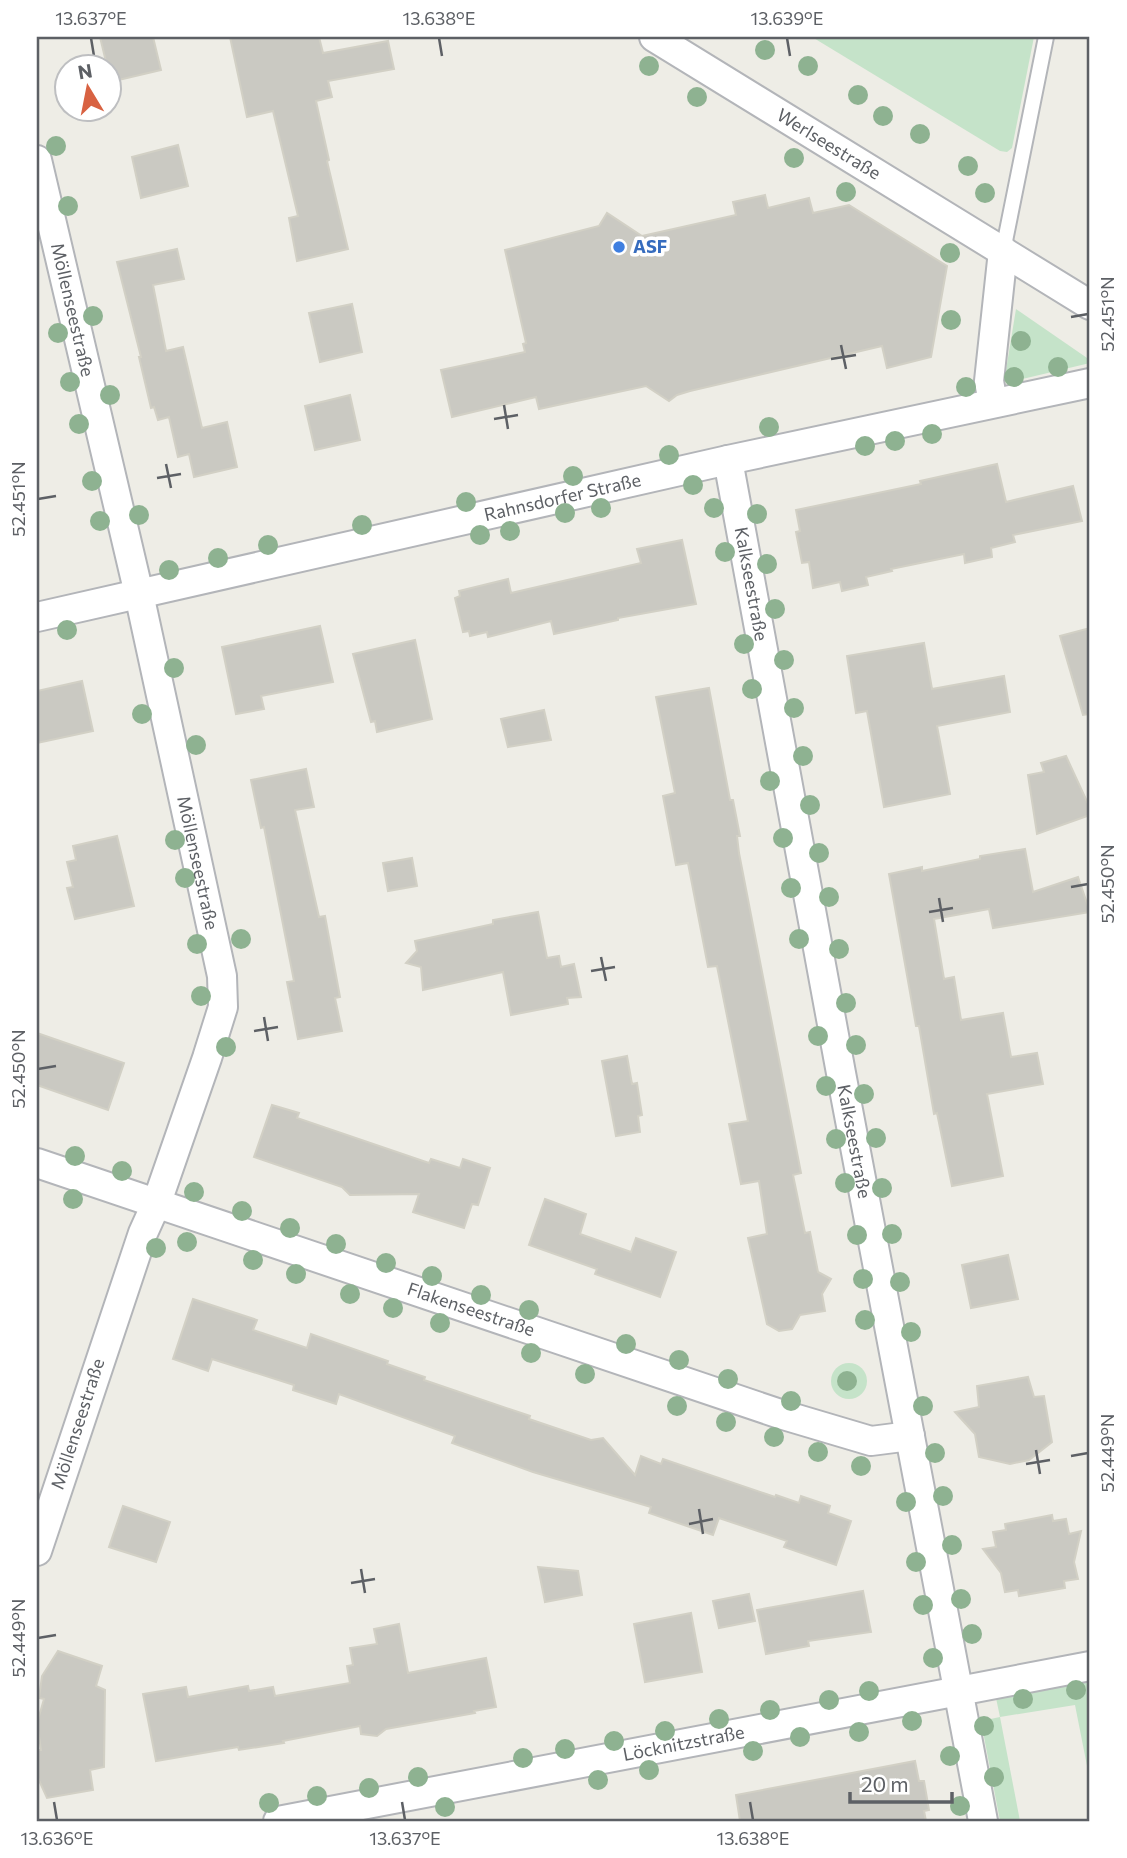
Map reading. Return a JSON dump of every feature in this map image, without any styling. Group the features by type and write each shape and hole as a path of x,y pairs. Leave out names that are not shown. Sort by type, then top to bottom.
{"street":[{"name":"Werlseestraße","path":"654,37 1090,305"},
{"name":"Möllenseestraße","path":"37,160 139,594 222,976 223,1007 157,1202 123,1290 37,1551"},
{"path":"993,403 989,381 1003,251"},
{"name":"Rahnsdorfer Straße","path":"37,617 728,460 1090,383"},
{"name":"Kalkseestraße","path":"728,460 983,1821"},
{"name":"Flakenseestraße","path":"37,1163 806,1422 871,1441 910,1436"},
{"name":"Löcknitzstraße","path":"278,1821 1090,1666"}],"lane":[{"path":"1003,251 1046,37"}],"green space":[{"path":"812,37 1034,37 1012,148 1007,152 1000,151"},
{"path":"1016,309 1090,360 1090,363 1014,381 1008,379 1006,370"},
{"path":"849,1363 862,1368 867,1381 862,1394 849,1399 836,1394 831,1381 836,1368"},
{"path":"1090,1680 1090,1781 1075,1705 1000,1717 996,1698"},
{"path":"1000,1717 1020,1821 1000,1821 981,1721"}],"building":[{"path":"100,37 153,37 161,70 122,79 122,52 104,52"},
{"path":"230,37 319,37 323,53 388,41 394,69 328,81 332,97 316,101 348,249 297,261 289,218 298,216 273,111 247,117"},
{"path":"178,145 188,186 141,198 132,157"},
{"path":"765,195 768,208 809,198 813,213 849,205 947,266 931,357 887,368 882,346 690,391 669,401 646,386 539,409 536,397 452,417 441,370 525,352 523,344 526,343 505,250 599,226 607,213 642,236 736,215 733,202"},
{"path":"177,249 184,279 153,285 166,351 183,347 202,428 227,422 237,467 194,477 189,454 178,457 169,417 158,420 154,407 151,408 117,262"},
{"path":"352,304 362,352 320,362 309,313"},
{"path":"350,395 360,440 315,450 305,406"},
{"path":"997,464 1006,502 1073,486 1082,521 1013,535 1015,542 991,548 992,557 965,563 964,554 891,569 892,571 866,577 868,585 842,591 840,582 813,588 809,562 802,563 796,532 800,531 796,510 921,484 920,481"},
{"path":"682,540 696,604 618,618 554,634 551,621 488,637 487,632 470,636 469,631 463,632 455,598 460,596 459,591 508,579 511,593 641,563 637,549"},
{"path":"320,626 333,682 261,696 264,709 236,714 222,647"},
{"path":"1090,628 1090,714 1083,715 1060,636"},
{"path":"415,640 432,719 377,732 375,721 371,722 353,654"},
{"path":"924,643 932,689 1004,676 1010,712 937,726 950,794 884,807 867,711 856,713 847,656"},
{"path":"82,681 93,731 37,743 37,691"},
{"path":"709,688 730,800 733,800 740,836 737,836 739,853 801,1173 793,1175 805,1233 810,1232 818,1272 831,1279 822,1294 825,1311 800,1315 792,1329 779,1331 767,1324 748,1238 767,1234 759,1181 741,1184 729,1124 748,1121 717,966 708,967 688,863 676,865 663,796 675,793 656,697"},
{"path":"544,710 551,740 508,747 501,719"},
{"path":"1066,756 1090,808 1090,815 1037,834 1028,775 1044,772 1041,763"},
{"path":"306,769 314,807 295,810 319,917 325,916 340,997 335,998 342,1031 298,1039 287,982 294,981 264,827 261,828 251,780"},
{"path":"117,836 134,906 75,919 67,888 73,887 67,862 76,860 73,846"},
{"path":"1025,849 1033,892 1078,877 1090,912 993,928 989,909 934,919 944,979 954,977 961,1020 1003,1013 1011,1057 1037,1053 1043,1084 987,1094 1003,1176 952,1186 937,1113 934,1114 919,1026 916,1026 889,874 922,867 922,871 980,859 980,856"},
{"path":"412,858 417,886 388,891 383,863"},
{"path":"538,912 547,958 559,956 561,967 574,964 581,997 567,998 568,1004 511,1015 503,972 423,990 421,967 406,963 417,951 415,941 493,924 493,920"},
{"path":"37,1033 124,1063 108,1110 37,1085"},
{"path":"627,1056 632,1084 637,1083 642,1115 638,1116 640,1132 616,1136 602,1061"},
{"path":"272,1105 299,1113 297,1118 429,1163 431,1159 460,1168 463,1159 490,1168 478,1205 472,1204 464,1228 413,1212 419,1194 350,1195 342,1187 254,1157"},
{"path":"545,1199 586,1214 580,1234 631,1252 636,1238 676,1252 660,1297 595,1274 597,1269 529,1245"},
{"path":"1008,1255 1018,1299 971,1308 962,1265"},
{"path":"193,1299 257,1320 253,1330 307,1348 311,1334 388,1361 387,1364 425,1377 424,1380 530,1416 529,1419 591,1440 603,1438 635,1475 641,1456 661,1464 663,1459 775,1497 776,1495 799,1503 801,1496 830,1506 828,1513 851,1521 836,1565 784,1547 787,1541 719,1518 713,1535 649,1513 651,1507 533,1472 452,1443 455,1436 339,1394 336,1404 293,1390 294,1385 212,1359 208,1371 173,1359"},
{"path":"1028,1377 1034,1397 1044,1396 1052,1442 1029,1460 1010,1464 979,1457 975,1434 955,1412 979,1407 977,1386"},
{"path":"123,1506 170,1522 156,1562 109,1547"},
{"path":"1052,1515 1053,1521 1066,1519 1069,1534 1081,1531 1074,1562 1078,1579 1064,1581 1065,1588 1019,1596 1018,1590 1005,1592 1001,1573 983,1549 996,1547 993,1532 1006,1530 1005,1524"},
{"path":"538,1567 578,1571 582,1595 545,1602"},
{"path":"863,1591 871,1632 808,1641 809,1646 766,1654 757,1610"},
{"path":"749,1594 755,1621 719,1628 713,1601"},
{"path":"691,1613 702,1672 645,1682 634,1624"},
{"path":"399,1624 408,1673 486,1658 496,1707 386,1729 377,1736 361,1734 360,1726 283,1741 284,1743 239,1750 238,1747 156,1761 143,1694 186,1687 188,1697 248,1686 249,1691 273,1687 275,1696 350,1683 347,1666 353,1665 350,1648 377,1644 374,1629"},
{"path":"58,1651 102,1666 96,1686 105,1690 104,1767 90,1770 93,1790 47,1798 37,1776 37,1750 41,1750 37,1723 44,1699 39,1698 42,1676"},
{"path":"915,1761 919,1781 924,1781 929,1810 924,1811 926,1821 740,1821 736,1795"}],"place":[{"name":"ASF","path":"619,247"}]}
